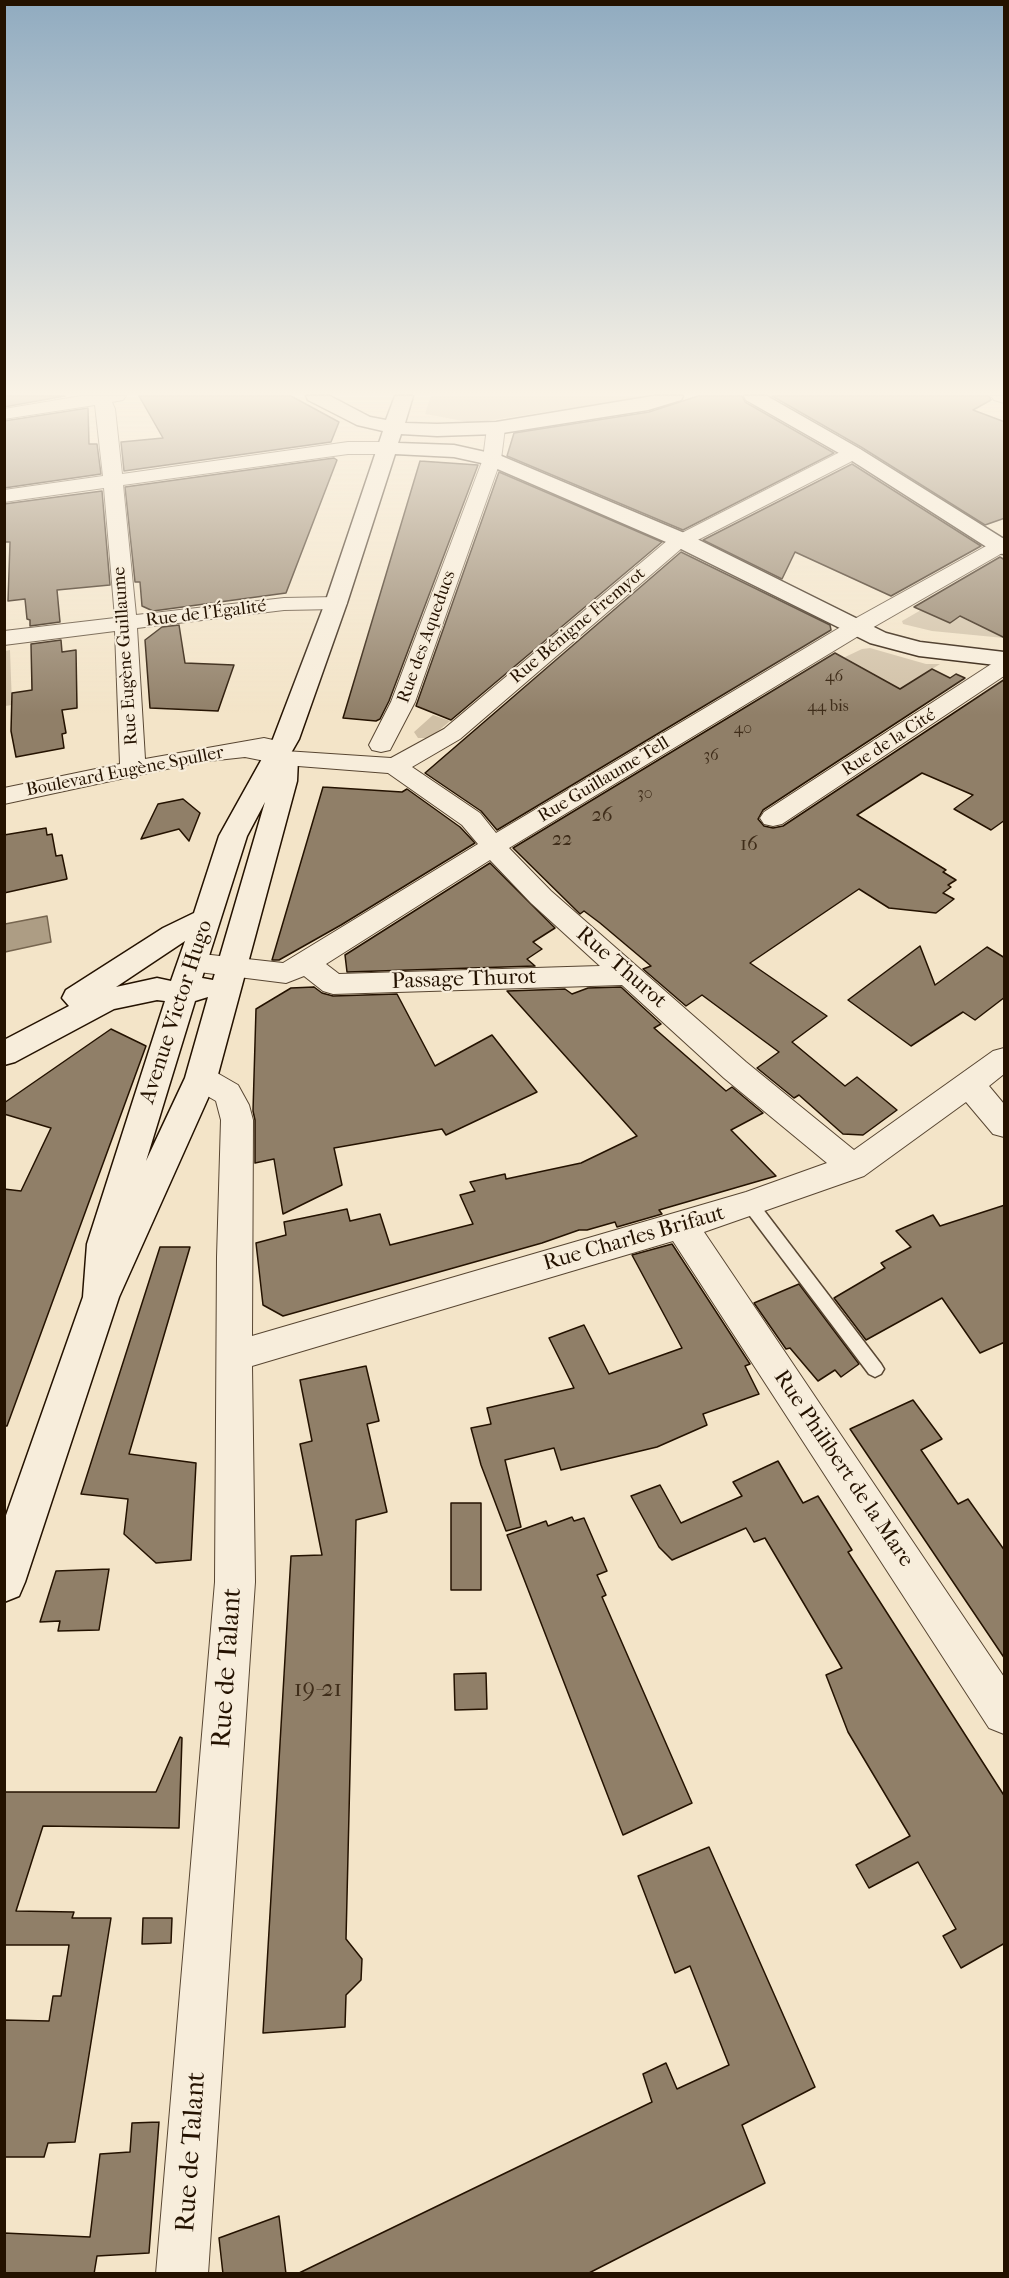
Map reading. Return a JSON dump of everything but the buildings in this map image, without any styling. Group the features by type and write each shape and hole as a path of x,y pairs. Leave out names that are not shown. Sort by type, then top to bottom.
{"main road":[{"name":"Avenue Victor Hugo","path":"4,1582 101,1297 194,1063 205,976 208,918 233,836 282,751 370,502"},
{"path":"593,502 681,540 878,638 919,649 1005,659"},
{"path":"933,502 1004,546"},
{"name":"Avenue Victor Hugo","path":"101,1297 105,1244 205,976 284,781 282,751"},
{"path":"194,1063 205,976 254,799"},
{"path":"4,1053 39,1023 173,935 208,918"},
{"path":"108,979 137,966 156,962 205,976"},
{"path":"4,1053 104,1001 133,993 157,990 205,976"}],"street":[{"name":"Rue Eugène Guillaume","path":"115,502 126,624 133,770"},
{"name":"Rue des Aqueducs","path":"394,757 403,702 476,502"},
{"name":"Rue Bénigne Fremyot","path":"394,757 452,734 681,540 756,502"},
{"name":"Rue Guillaume Tell","path":"205,976 286,973 306,963 494,846 857,627 1004,546"},
{"name":"Rue de l'Égalité","path":"4,638 300,603 336,603"},
{"name":"Rue de la Cité","path":"773,818 1005,666"},
{"name":"Boulevard Eugène Spuller","path":"4,796 199,755 245,750 282,751"},
{"path":"282,751 394,757"},
{"name":"Rue Thurot","path":"394,757 471,819 509,866 628,975 735,1070 853,1167"},
{"name":"Passage Thurot","path":"306,963 333,984 628,975"},
{"name":"Rue Charles Brifaut","path":"235,1356 681,1226 853,1167 1005,1059"},
{"name":"Rue de Talant","path":"182,2274 235,1582 234,1257 237,1120 234,1105 227,1093 194,1063"},
{"path":"970,1085 1005,1125"},
{"name":"Rue Philibert de la Mare","path":"681,1226 1005,1713"}],"lane":[{"path":"750,1204 875,1369"}],"shaded area":[{"path":"921,610 949,623 960,617 1004,638 932,631 903,624 902,621"},
{"path":"870,648 926,664 940,664 900,689 843,658 862,649"},
{"path":"10,650 12,705 5,706 5,651"},
{"path":"433,715 450,721 430,738 418,738 414,732"},
{"path":"47,916 51,942 5,952 5,924"}]}
